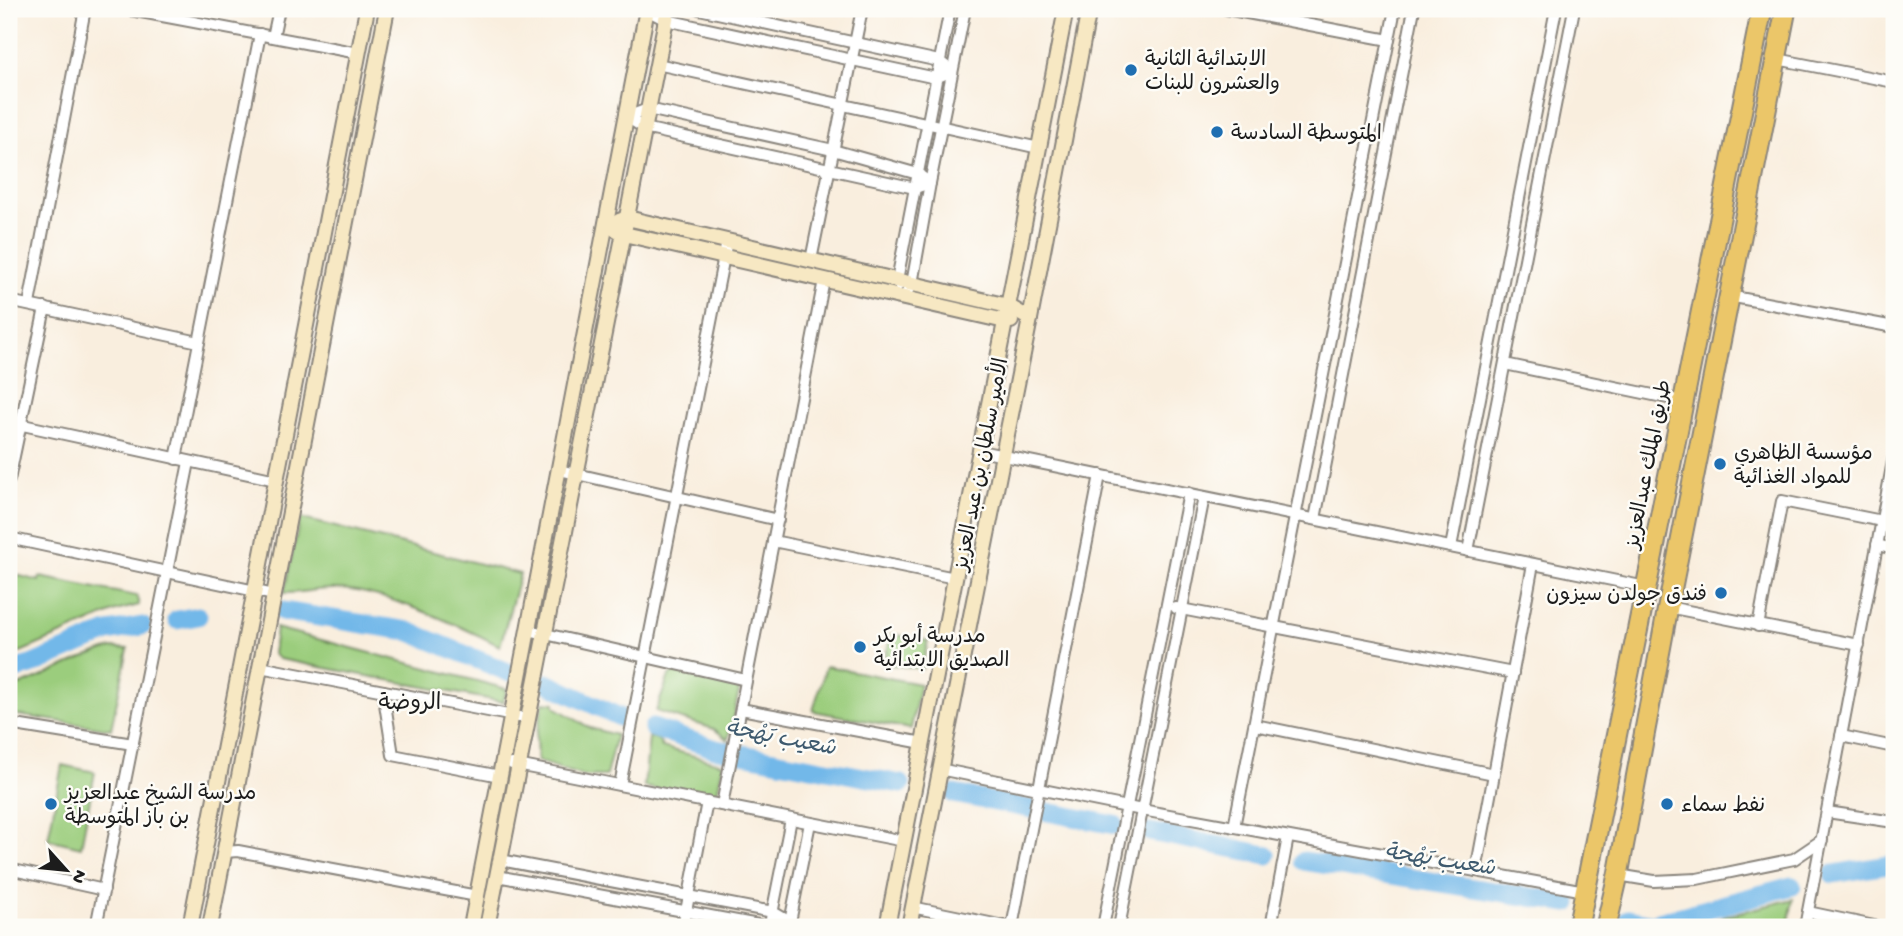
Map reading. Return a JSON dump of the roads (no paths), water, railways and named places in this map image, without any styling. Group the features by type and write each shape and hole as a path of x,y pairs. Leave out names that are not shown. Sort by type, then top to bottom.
{"highway":[{"name":"طريق الملك عبدالعزيز","path":"1578,927 1762,9"},
{"path":"1606,927 1786,9"}],"street":[{"path":"29,304 85,9"},
{"path":"125,9 358,53"},
{"path":"273,37 279,9"},
{"path":"190,927 366,9"},
{"path":"210,927 387,9"},
{"path":"471,927 648,9 851,60 936,78 952,71"},
{"path":"699,9 939,61 952,71"},
{"path":"811,260 862,9"},
{"path":"897,280 950,9"},
{"path":"908,290 965,9"},
{"name":"الأمير سلطان بن عبد العزيز","path":"887,927 1066,9"},
{"name":"الأمير سلطان بن عبد العزيز","path":"908,927 1089,9"},
{"path":"1226,9 1389,40"},
{"path":"1234,827 1395,9"},
{"path":"1315,519 1414,9"},
{"path":"1451,547 1556,9"},
{"path":"1468,551 1574,9"},
{"path":"505,927 488,926 667,14"},
{"path":"176,459 260,34"},
{"path":"1777,59 1894,82"},
{"path":"657,64 1039,148"},
{"path":"627,117 648,109 833,150 918,174 930,183"},
{"path":"627,117 644,128 915,188 930,183"},
{"path":"607,224 627,218 897,280 908,290 1005,321 1030,319"},
{"path":"607,224 624,233 824,279 1008,306 1030,319"},
{"path":"620,785 727,241"},
{"path":"722,805 824,279"},
{"path":"1729,296 1894,327"},
{"path":"9,301 200,342"},
{"path":"9,480 15,424 45,308"},
{"path":"1505,364 1682,401"},
{"path":"15,424 276,480"},
{"path":"980,451 1646,587"},
{"path":"1805,927 1894,456"},
{"path":"96,927 189,461"},
{"path":"559,470 778,520"},
{"path":"912,907 1011,927 1100,475"},
{"path":"1103,927 1189,494"},
{"path":"1119,927 1204,497"},
{"path":"1758,626 1782,501 1881,525 1894,531"},
{"path":"9,538 274,595"},
{"path":"774,541 955,578"},
{"path":"1877,545 1894,549"},
{"path":"1476,871 1533,564"},
{"path":"1167,606 1513,673"},
{"path":"1668,607 1858,645"},
{"path":"528,630 746,681"},
{"path":"260,667 528,719"},
{"path":"383,691 393,755 501,769 519,765 904,842"},
{"path":"741,709 923,743"},
{"path":"9,724 133,744"},
{"path":"1255,725 1494,774"},
{"path":"1841,736 1894,747"},
{"path":"939,769 1038,794 1127,807 1585,891"},
{"path":"682,927 707,802"},
{"path":"1827,812 1894,822"},
{"path":"770,927 791,819"},
{"path":"790,925 810,823"},
{"path":"1271,927 1289,837"},
{"path":"1618,874 1654,881 1696,879 1794,859 1822,841"},
{"path":"225,852 238,851 477,896"},
{"path":"500,860 773,912 790,925"},
{"path":"9,869 104,890"},
{"path":"497,876 770,927 790,925"},
{"path":"1808,912 1879,927"}],"waterway":[{"name":"شعيب بَهْجة","path":"282,611 408,631 508,672"},
{"name":"شعيب بَهْجة","path":"177,620 198,616"},
{"name":"شعيب بَهْجة","path":"9,671 31,665 108,632 142,626"},
{"name":"شعيب بَهْجة","path":"547,683 622,718"},
{"name":"شعيب بَهْجة","path":"653,728 716,749 901,784"},
{"name":"شعيب بَهْجة","path":"954,794 1115,825"},
{"name":"شعيب بَهْجة","path":"1150,832 1267,855"},
{"name":"شعيب بَهْجة","path":"1304,861 1568,903"},
{"name":"شعيب بَهْجة","path":"1833,874 1894,864"},
{"name":"شعيب بَهْجة","path":"1628,919 1652,924 1792,886"}],"place":[{"name":"الابتدائية الثانية والعشرون للبنات","path":"1131,70"},
{"name":"المتوسطة السادسة","path":"1217,132"},
{"name":"مؤسسة الظاهري للمواد الغذائية","path":"1720,464"},
{"name":"فندق جولدن سيزون","path":"1721,593"},
{"name":"مدرسة أبو بكر الصديق الابتدائية","path":"860,647"},
{"name":"مدرسة الشيخ عبدالعزيز بن باز المتوسطة","path":"51,804"},
{"name":"نفط سماء","path":"1667,804"}],"district":[{"name":"الروضة","path":"410,701"}]}
